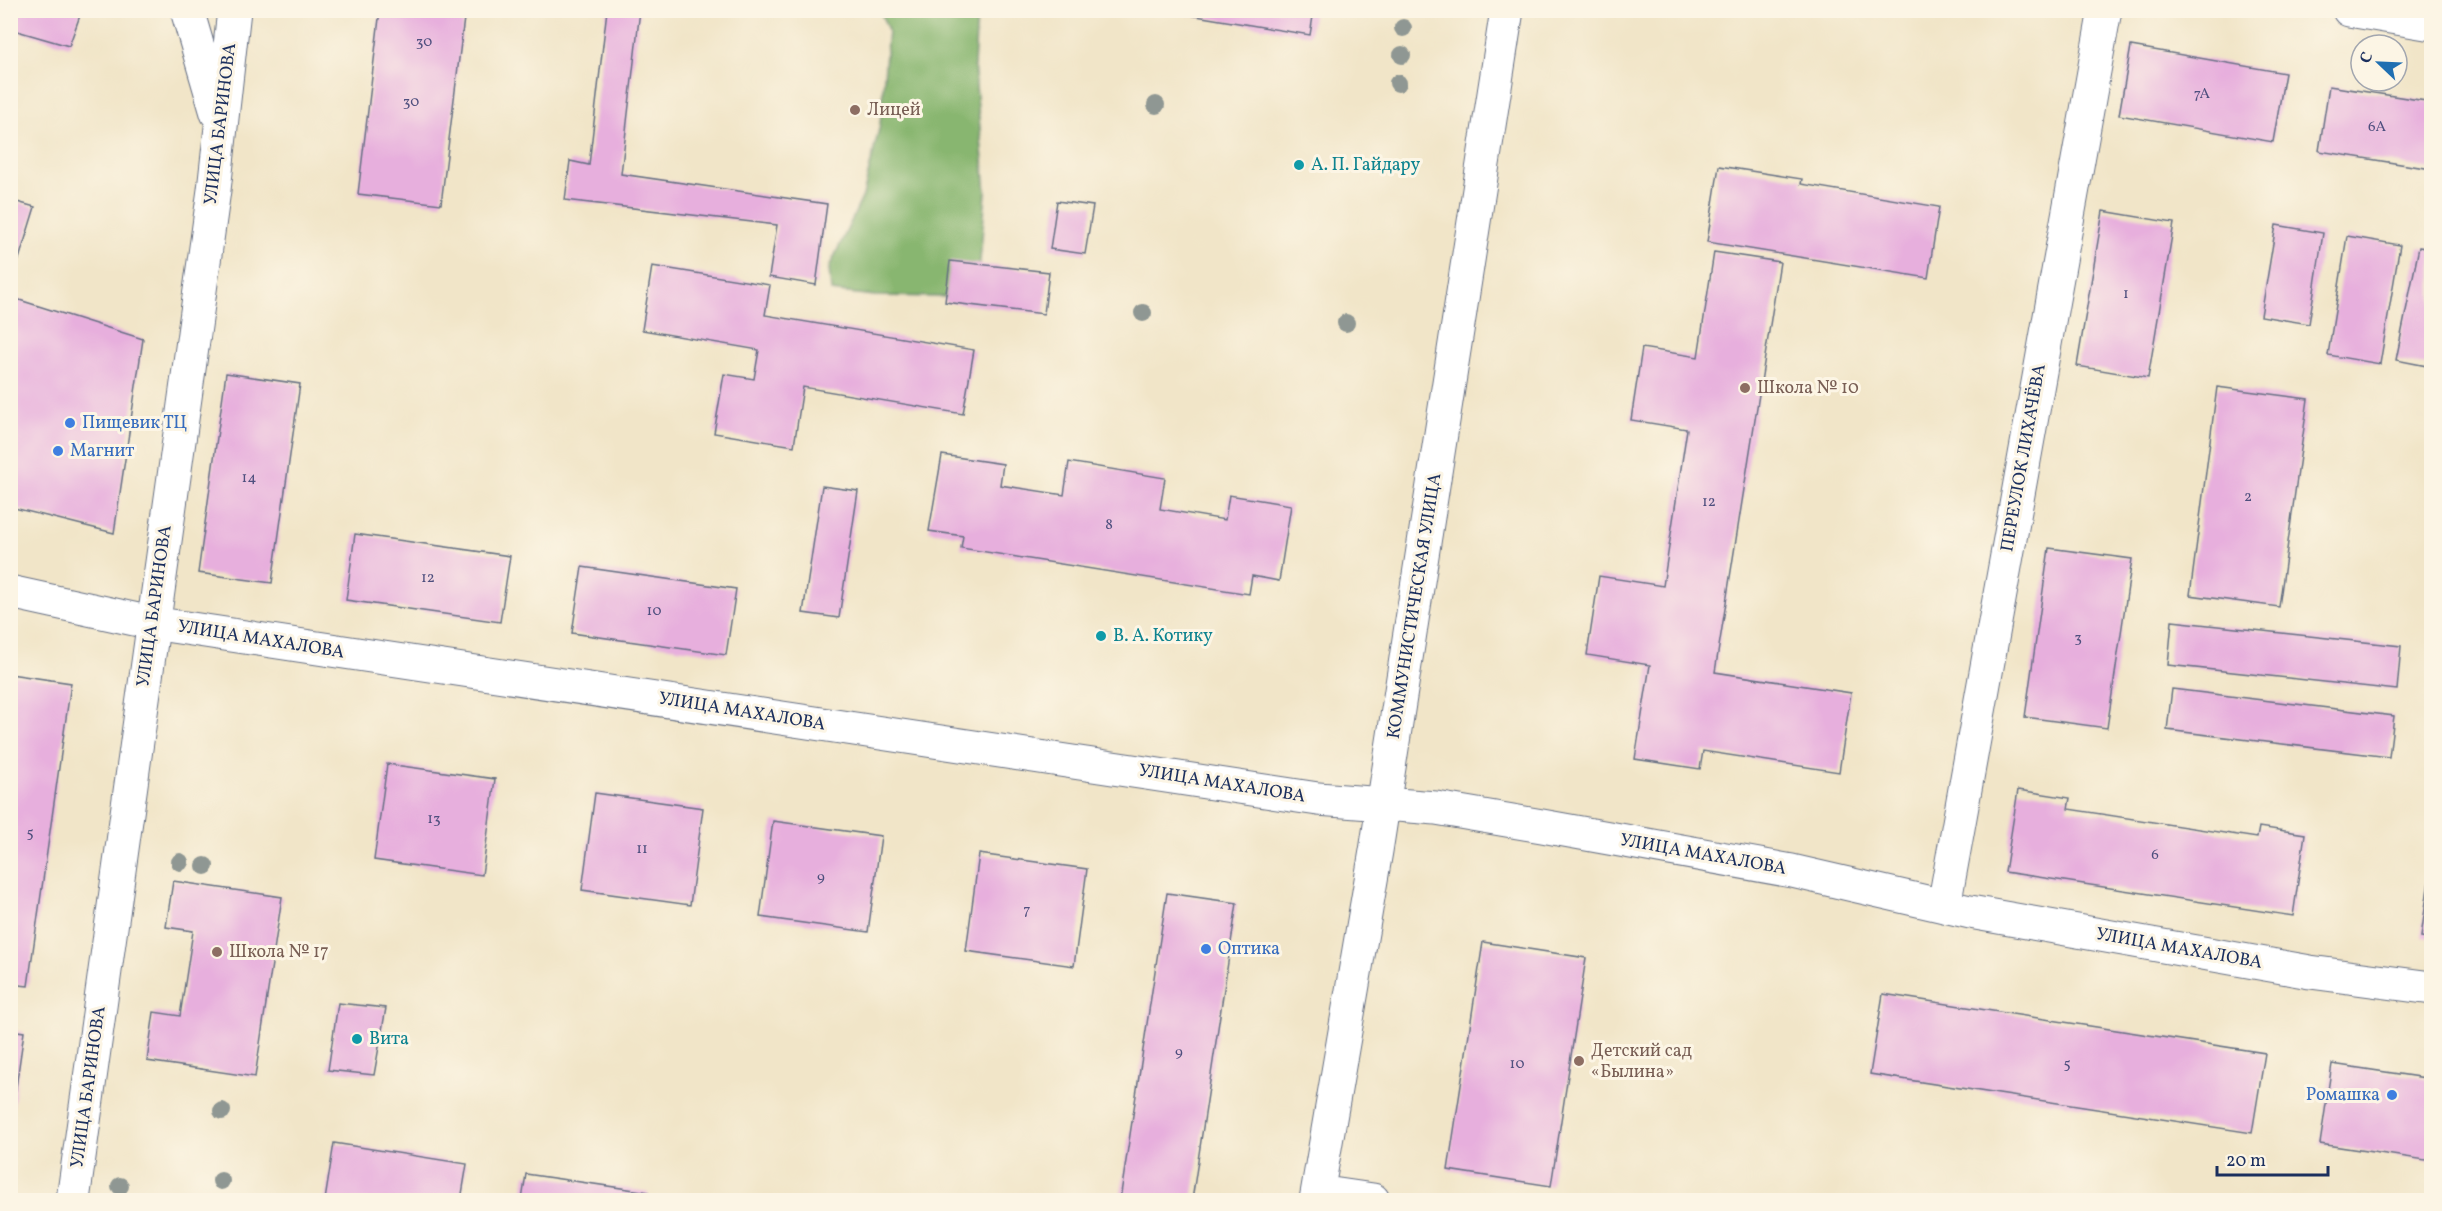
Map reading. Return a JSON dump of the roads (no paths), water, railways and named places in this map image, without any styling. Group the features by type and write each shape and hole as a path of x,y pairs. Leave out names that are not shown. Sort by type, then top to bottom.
{"street":[{"path":"187,10 221,129"},
{"name":"УЛИЦА БАРИНОВА","path":"73,1200 221,129 234,10"},
{"name":"КОММУНИСТИЧЕСКАЯ УЛИЦА","path":"1317,1196 1384,804 1507,10"},
{"name":"ПЕРЕУЛОК ЛИХАЧЁВА","path":"1944,906 2105,10"},
{"path":"2349,10 2432,24"},
{"name":"УЛИЦА МАХАЛОВА","path":"10,592 152,623 1318,799 1436,808 1780,869 1944,906 2310,972 2432,988"},
{"path":"1317,1196 1373,1200"}],"place":[{"name":"Лицей","path":"855,110"},
{"name":"А. П. Гайдару","path":"1299,165"},
{"name":"Школа № 10","path":"1745,388"},
{"name":"Пищевик ТЦ","path":"70,423"},
{"name":"Магнит","path":"58,451"},
{"name":"В. А. Котику","path":"1101,636"},
{"name":"Оптика","path":"1206,949"},
{"name":"Школа № 17","path":"217,952"},
{"name":"Вита","path":"357,1039"},
{"name":"Детский сад «Былина»","path":"1579,1061"},
{"name":"Ромашка","path":"2392,1095"}]}
